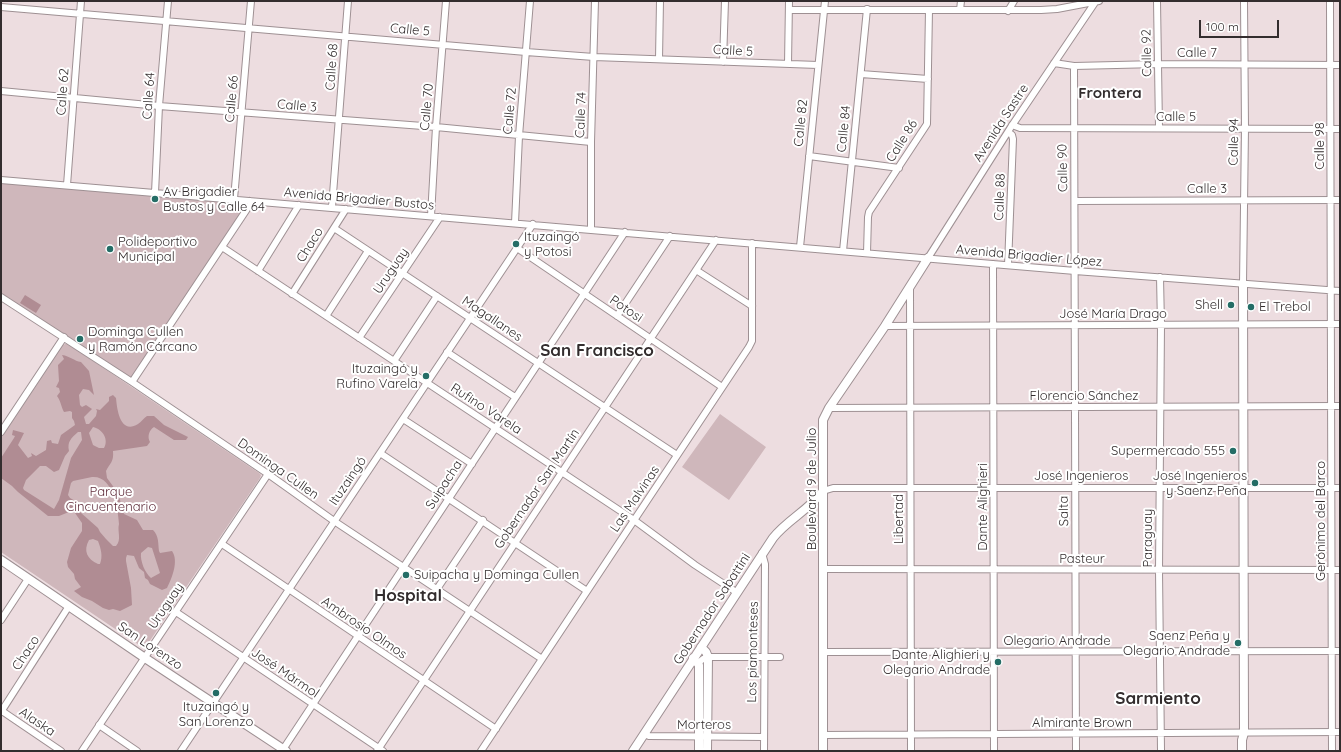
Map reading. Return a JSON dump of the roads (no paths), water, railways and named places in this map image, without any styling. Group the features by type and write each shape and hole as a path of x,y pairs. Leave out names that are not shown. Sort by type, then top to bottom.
{"main road":[{"name":"Boulevard 9 de Julio","path":"823,751 824,420 829,408 885,326 928,258"},
{"path":"1242,751 1242,740 1244,733 1243,284"},
{"name":"Gobernador Sabattini","path":"633,751 696,661 701,647 762,553 779,531 815,502 823,491"},
{"name":"San Lorenzo","path":"1,560 284,750"},
{"path":"699,751 703,736 708,658 706,652 701,647"},
{"path":"696,661 703,736 707,751"},
{"path":"1244,733 1246,739 1246,751"}],"street":[{"name":"Calle 62","path":"67,185 81,1"},
{"name":"Calle 64","path":"155,193 159,106 168,1"},
{"name":"Calle 66","path":"234,199 251,1"},
{"name":"Calle 68","path":"332,207 348,1"},
{"name":"Calle 70","path":"431,216 436,127 446,1"},
{"name":"Calle 72","path":"515,223 519,136 530,1"},
{"name":"Calle 74","path":"591,229 591,142 595,1"},
{"path":"659,59 660,1"},
{"path":"724,62 725,1"},
{"path":"788,64 789,1"},
{"name":"Calle 82","path":"800,247 825,1"},
{"path":"960,10 961,1"},
{"path":"1008,10 1014,1"},
{"path":"789,10 1041,10 1057,9 1097,1"},
{"name":"Avenida Sastre","path":"928,258 1012,125 1097,1"},
{"name":"Calle 92","path":"1157,1 1159,128"},
{"name":"Calle 94","path":"1243,284 1245,128 1244,1"},
{"name":"Calle 98","path":"1330,1 1331,290"},
{"name":"Calle 5","path":"1,7 594,57 818,65"},
{"name":"Calle 84","path":"843,251 867,9"},
{"name":"Calle 86","path":"867,253 869,212 927,124 929,10"},
{"name":"Calle 7","path":"1054,63 1074,66 1158,64 1340,65"},
{"name":"Calle 90","path":"1074,66 1076,271"},
{"path":"861,74 928,79"},
{"name":"Calle 3","path":"1,91 159,106 436,127 591,142"},
{"name":"Calle 5","path":"1012,125 1020,128 1074,129 1340,128"},
{"name":"Calle 88","path":"1008,132 1012,135 1013,139 1008,265"},
{"path":"809,156 898,168"},
{"name":"Avenida Brigadier Bustos","path":"1,180 716,240"},
{"name":"Calle 3","path":"1075,201 1340,200"},
{"path":"132,382 247,209 250,201"},
{"path":"258,270 299,205"},
{"name":"Chaco","path":"292,294 346,209"},
{"name":"Uruguay","path":"359,338 440,216"},
{"name":"Ituzaingó","path":"181,751 533,224"},
{"name":"Magallanes","path":"334,228 677,456"},
{"name":"Suipacha","path":"284,750 403,567 625,232"},
{"path":"617,316 670,236"},
{"name":"Avenida Brigadier López","path":"716,240 1076,271 1340,291"},
{"name":"Gobernador San Martín","path":"379,750 423,681 716,240"},
{"name":"Las Malvinas","path":"481,751 749,347 752,341 752,243"},
{"name":"Rufino Varela","path":"222,247 634,520 695,565 736,592"},
{"name":"Potosi","path":"517,248 722,387"},
{"path":"326,316 368,251"},
{"name":"Dante Alighieri","path":"993,264 994,751"},
{"path":"696,270 752,306"},
{"name":"Salta","path":"1076,271 1074,325 1076,751"},
{"name":"Paraguay","path":"1160,277 1159,570 1161,751"},
{"name":"Libertad","path":"910,287 912,408 910,487 912,652 911,751"},
{"name":"Gerónimo del Barco","path":"1331,290 1332,751"},
{"path":"394,361 437,296"},
{"name":"Dominga Cullen","path":"1,297 132,382 268,474 334,522 542,659"},
{"name":"José María Drago","path":"885,326 1340,324"},
{"path":"1,432 64,337"},
{"path":"447,352 515,397"},
{"name":"Florencio Sánchez","path":"829,408 1340,406"},
{"path":"403,419 472,464"},
{"path":"380,452 587,591"},
{"name":"Uruguay","path":"82,751 268,474"},
{"name":"José Ingenieros","path":"823,491 833,488 910,487 1340,488"},
{"path":"437,589 483,520"},
{"name":"Ambrosio Olmos","path":"222,544 496,729"},
{"name":"Los piamonteses","path":"762,553 766,564 764,751"},
{"name":"Pasteur","path":"824,569 1340,570"},
{"path":"1,620 28,578"},
{"name":"Chaco","path":"1,711 69,606"},
{"name":"José Mármol","path":"176,612 379,750"},
{"name":"Olegario Andrade","path":"823,652 1340,651"},
{"path":"696,661 708,658 780,657"},
{"name":"Alaska","path":"1,711 61,751"},
{"path":"99,725 137,751"},
{"name":"Almirante Brown","path":"823,735 1340,732"},
{"name":"Morteros","path":"644,734 649,736 764,737"}],"place":[{"name":"Av Brigadier Bustos y Calle 64","path":"155,199"},
{"name":"Ituzaingó y Potosi","path":"516,244"},
{"name":"Polideportivo Municipal","path":"110,249"},
{"name":"Shell","path":"1231,305"},
{"name":"El Trebol","path":"1251,307"},
{"name":"Dominga Cullen y Ramón Cárcano","path":"80,339"},
{"name":"Ituzaingó y Rufino Varela","path":"426,376"},
{"name":"Supermercado 555","path":"1233,451"},
{"name":"José Ingenieros y Saenz Peña","path":"1255,483"},
{"name":"Suipacha y Dominga Cullen","path":"406,575"},
{"name":"Saenz Peña y Olegario Andrade","path":"1238,643"},
{"name":"Dante Alighieri y Olegario Andrade","path":"998,662"},
{"name":"Ituzaingó y San Lorenzo","path":"216,693"}],"district":[{"name":"Frontera","path":"1110,93"},
{"name":"San Francisco","path":"597,351"},
{"name":"Hospital","path":"408,596"},
{"name":"Sarmiento","path":"1158,699"}],"park label":[{"name":"Parque Cincuentenario","path":"111,500"}]}
